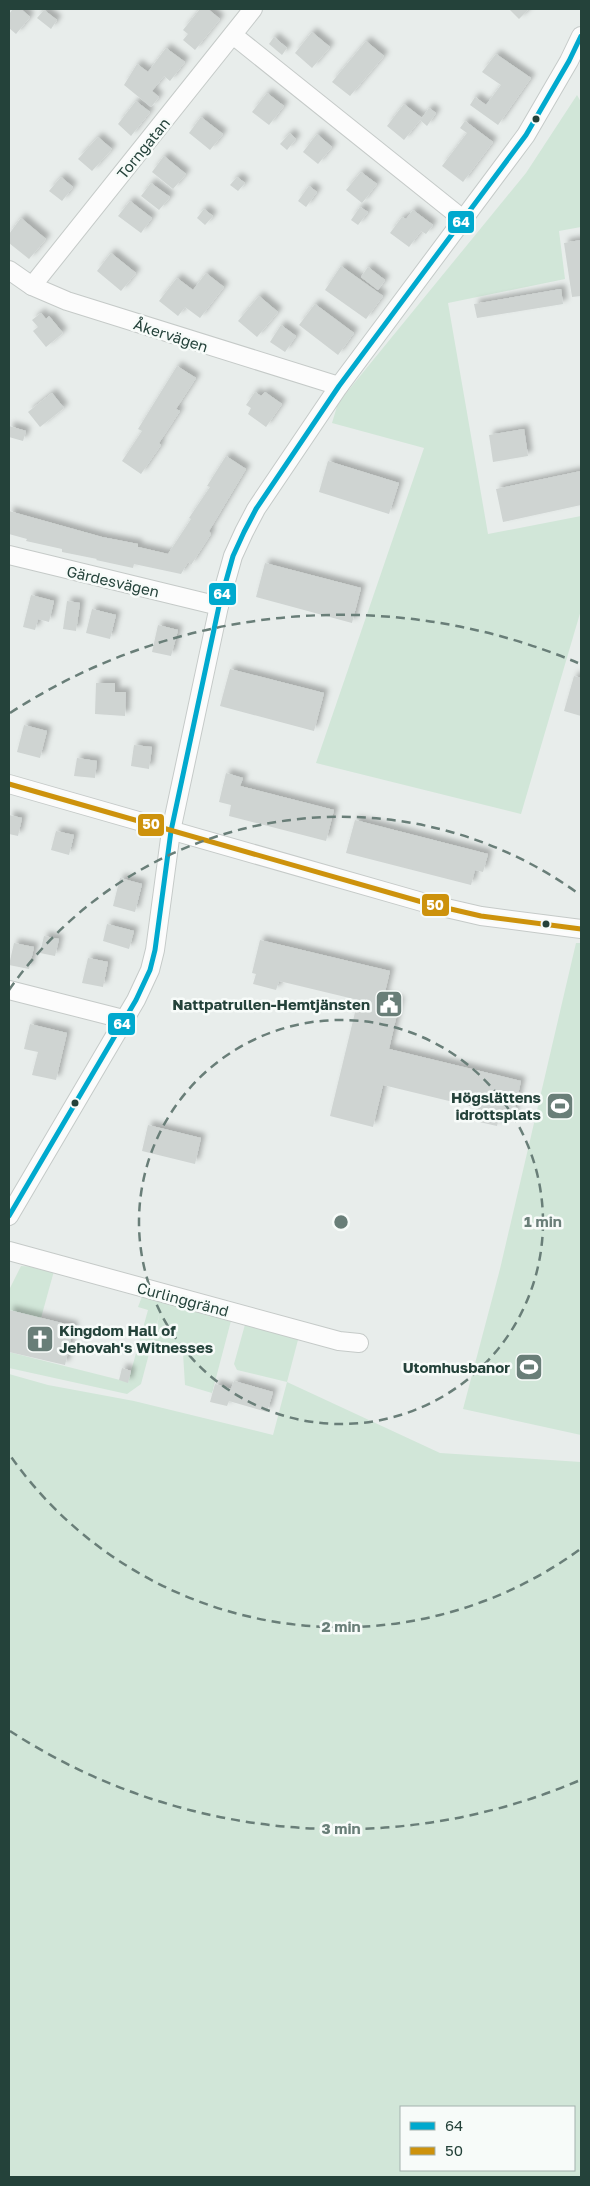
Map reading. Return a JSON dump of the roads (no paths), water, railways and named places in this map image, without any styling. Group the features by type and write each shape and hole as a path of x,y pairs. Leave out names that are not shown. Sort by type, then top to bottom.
{"street":[{"name":"Torngatan","path":"32,286 253,9"},
{"path":"233,35 464,220"},
{"path":"9,1216 123,1019 136,1000 150,970 158,930 172,831 219,606 233,556 256,508 339,386 464,220 575,67 581,36"},
{"name":"Åkervägen","path":"9,270 32,286 67,301 339,386"},
{"name":"Gärdesvägen","path":"9,555 219,606"},
{"path":"9,784 429,904 481,916 581,930"},
{"path":"9,990 123,1019"},
{"name":"Curlinggränd","path":"9,1251 339,1340 359,1343"}],"place":[{"name":"Nattpatrullen-Hemtjänsten","path":"389,1004"},
{"name":"Högslättens idrottsplats","path":"560,1106"},
{"name":"Kingdom Hall of Jehovah's Witnesses","path":"40,1339"},
{"name":"Utomhusbanor","path":"529,1367"}]}
